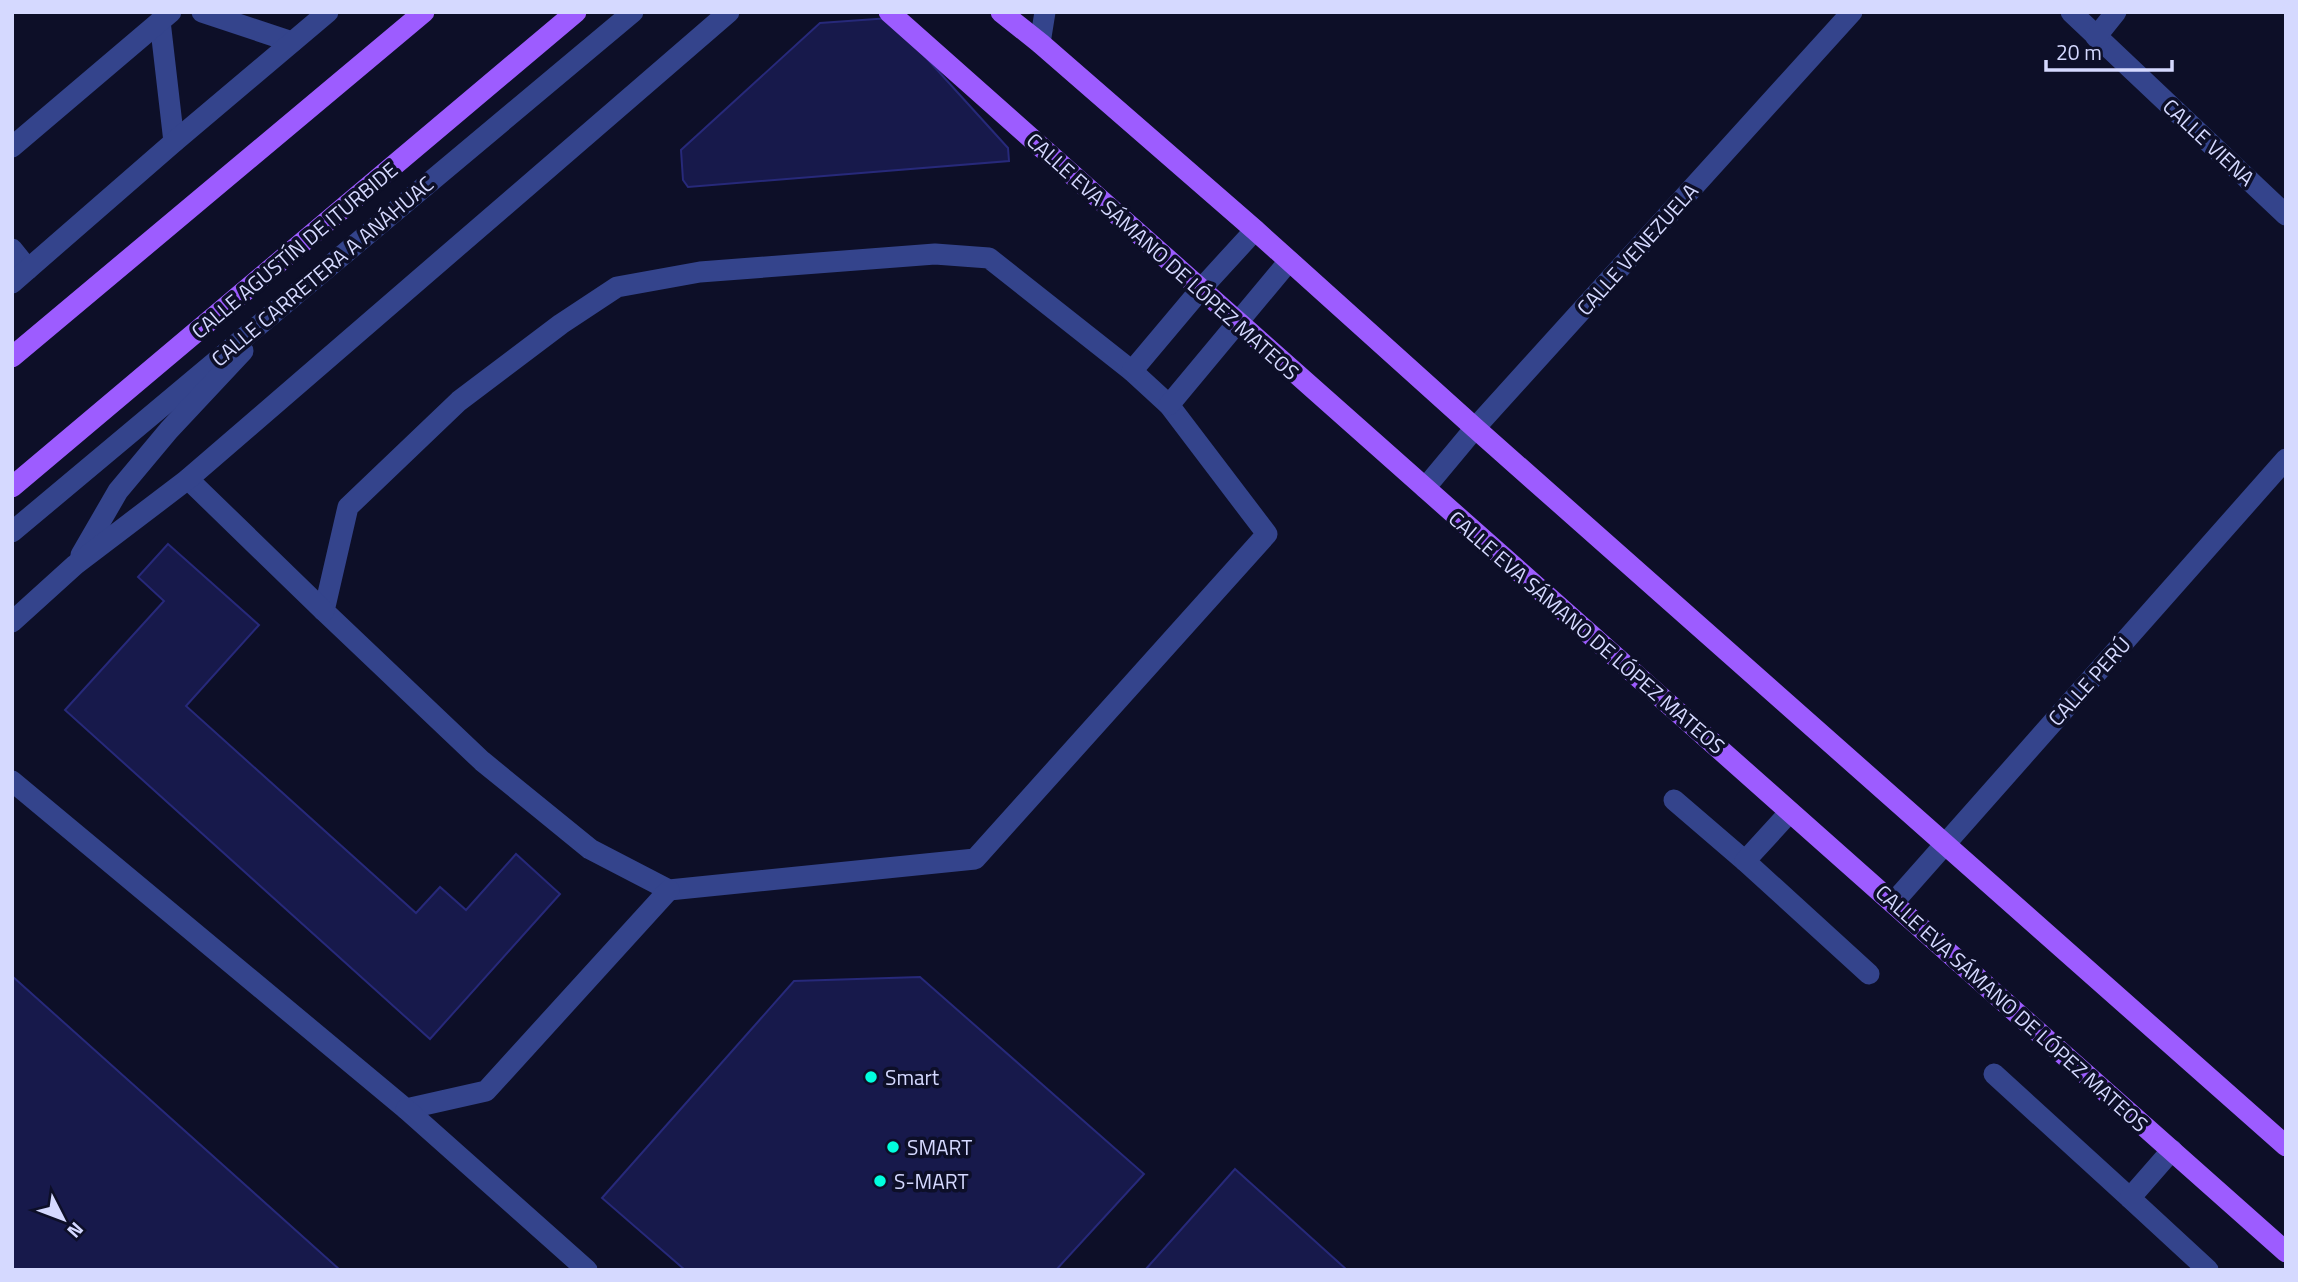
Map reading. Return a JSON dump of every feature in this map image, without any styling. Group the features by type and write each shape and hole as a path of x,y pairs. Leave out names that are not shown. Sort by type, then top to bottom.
{"main road":[{"path":"12,357 424,12"},
{"name":"CALLE AGUSTÍN DE ITURBIDE","path":"12,487 576,12"},
{"name":"CALLE EVA SÁMANO DE LÓPEZ MATEOS","path":"889,12 2286,1252"},
{"path":"1001,12 1255,230 1944,845 2286,1146"}],"street":[{"path":"202,12 292,42"},
{"path":"12,249 20,276 328,12"},
{"name":"CALLE CARRETERA A ANÁHUAC","path":"12,532 633,12"},
{"path":"12,622 75,565 188,479 729,12"},
{"path":"1040,43 1045,12"},
{"name":"CALLE VENEZUELA","path":"1424,488 1475,428 1852,12"},
{"name":"CALLE VIENA","path":"2071,12 2286,215"},
{"path":"2096,37 2116,12"},
{"path":"166,17 174,142"},
{"path":"12,147 166,17"},
{"path":"1132,371 1255,230"},
{"path":"188,479 324,611 482,761 590,849 669,890 975,859 1267,534 1168,405 1132,371 989,258 935,254 820,262 699,272 617,287 561,324 459,401 348,507 324,611"},
{"path":"1168,405 1289,261"},
{"path":"75,565 118,491 169,429 221,376 293,295"},
{"name":"CALLE PERÚ","path":"1893,903 2286,458"},
{"path":"12,781 406,1109 587,1270"},
{"path":"1674,800 1868,974"},
{"path":"1745,861 1790,812"},
{"path":"406,1109 486,1091 669,890"},
{"path":"1994,1074 2208,1270"},
{"path":"2130,1198 2172,1150"}],"building":[{"path":"890,18 1008,148 1009,161 688,187 683,180 681,150 820,23"},
{"path":"168,544 259,625 186,706 416,913 440,887 466,910 516,854 560,894 430,1039 65,710 164,601 138,577"},
{"path":"12,976 340,1270 12,1270"},
{"name":"Smart","path":"920,977 1144,1174 1056,1270 685,1270 602,1198 794,981"},
{"path":"1235,1169 1347,1270 1145,1270"}],"place":[{"name":"Smart","path":"871,1077"},
{"name":"SMART","path":"893,1147"},
{"name":"S-MART","path":"880,1181"}]}
